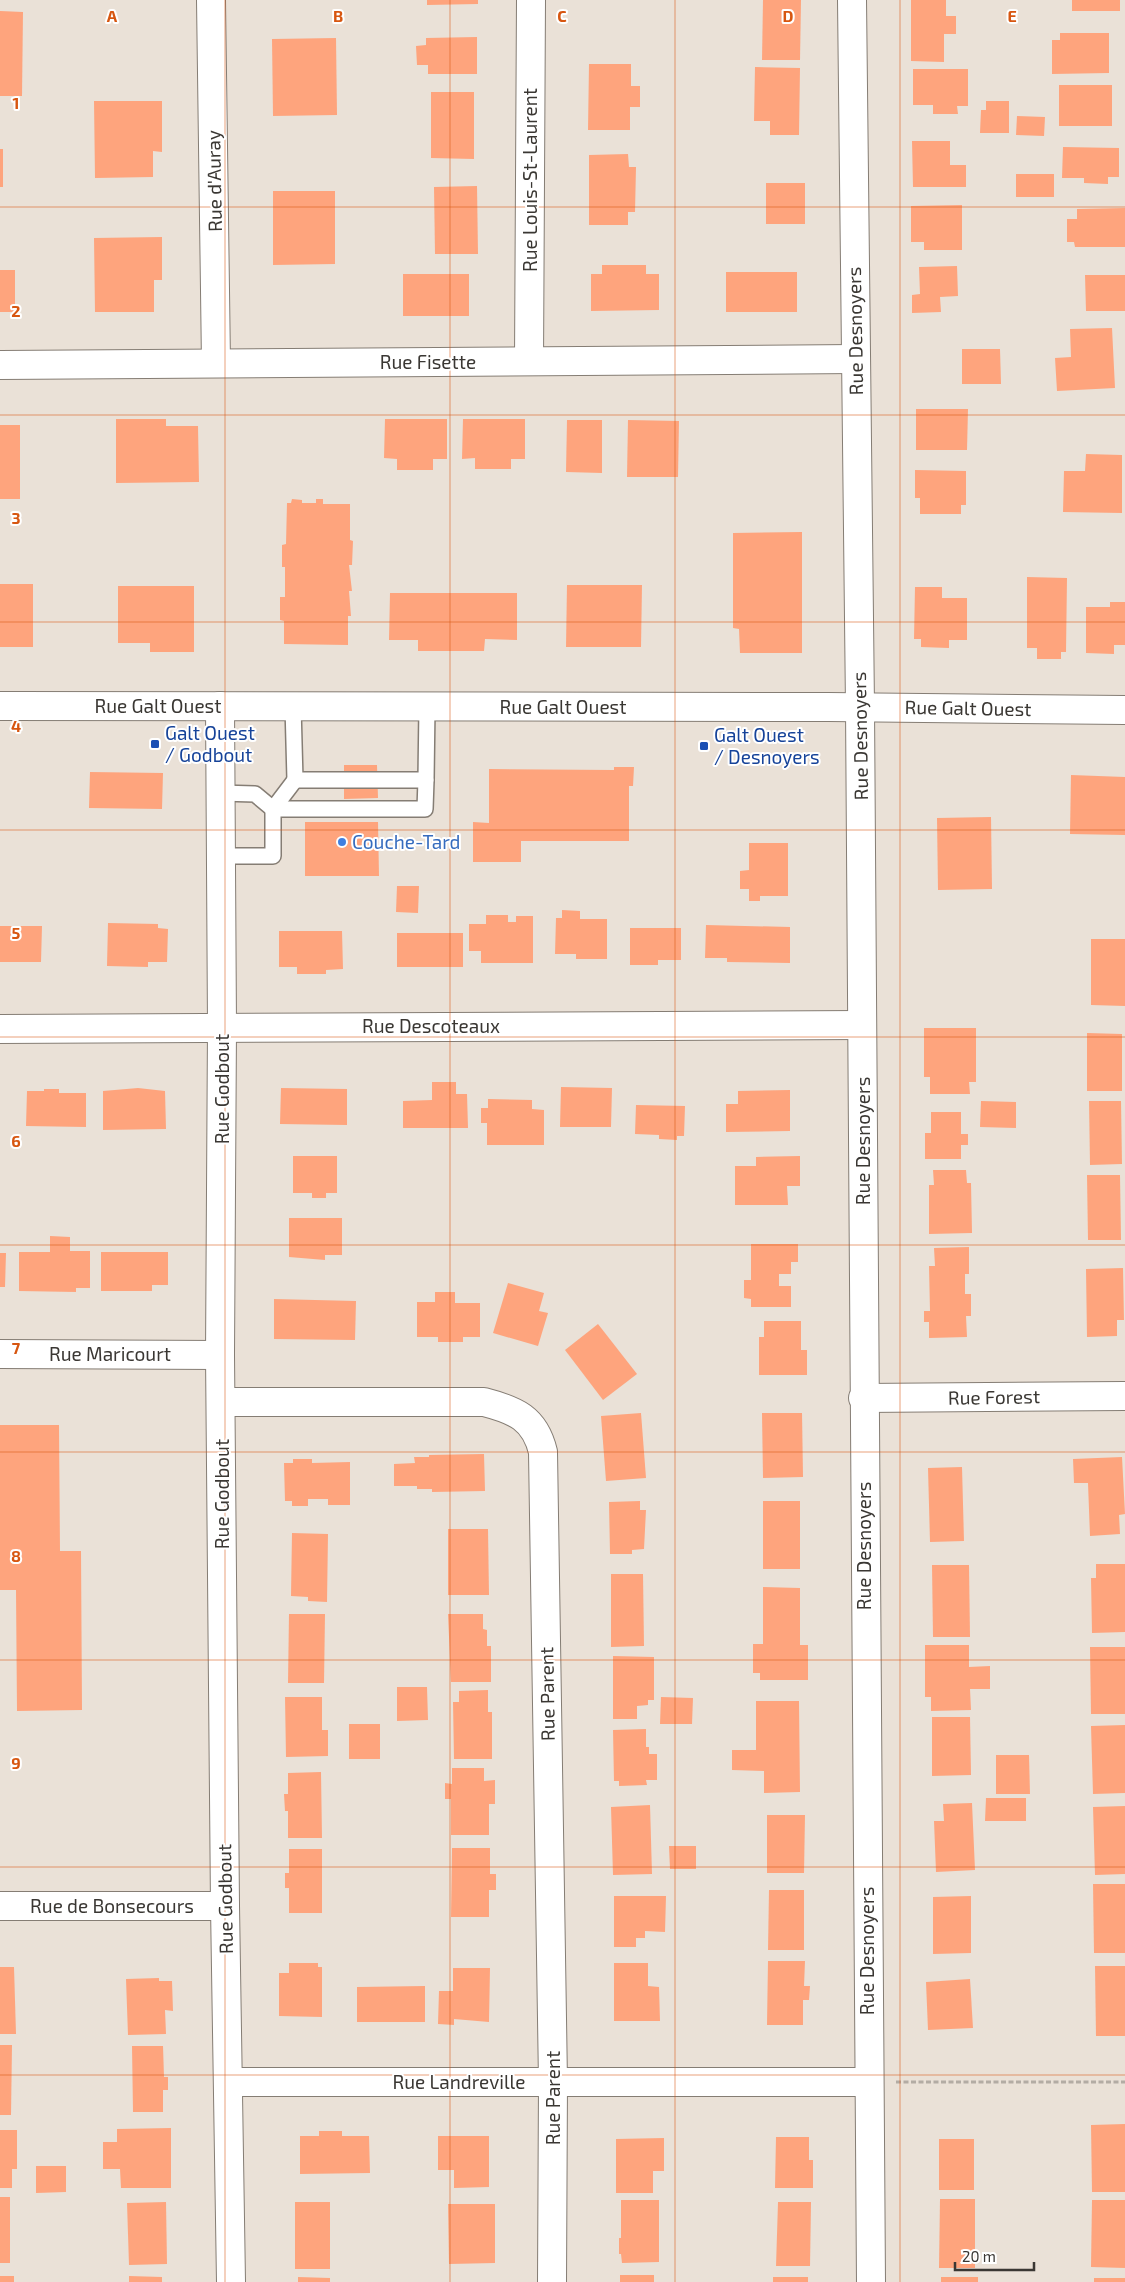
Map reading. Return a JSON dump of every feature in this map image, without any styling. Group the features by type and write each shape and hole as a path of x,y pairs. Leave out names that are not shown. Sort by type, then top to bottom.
{"street":[{"name":"Rue d'Auray","path":"211,0 216,363"},
{"name":"Rue Louis-St-Laurent","path":"530,361 531,0"},
{"name":"Rue Desnoyers","path":"852,0 860,707 863,1398 871,2282"},
{"name":"Rue Fisette","path":"0,364 856,359"},
{"name":"Rue Galt Ouest","path":"0,706 860,707 1125,710"},
{"name":"Rue Godbout","path":"220,706 222,1027 220,1355 224,1906 229,2082 231,2282"},
{"name":"Rue Descoteaux","path":"0,1029 862,1025"},
{"name":"Rue Maricourt","path":"0,1354 220,1355"},
{"name":"Rue Forest","path":"863,1398 1125,1396"},
{"name":"Rue Parent","path":"221,1402 484,1402 509,1408 531,1423 539,1434 543,1452 553,2082 552,2282"},
{"name":"Rue de Bonsecours","path":"0,1906 224,1906"},
{"name":"Rue Landreville","path":"229,2082 868,2082"}],"lane":[{"path":"220,856 273,856 273,809 295,780 294,706"},
{"path":"220,793 255,794 273,809 425,809 427,706"},
{"path":"295,780 426,780"}],"path":[{"path":"868,2082 1125,2082"}],"building":[{"path":"427,0 478,0 478,4 427,5"},
{"path":"763,0 801,0 800,60 762,60"},
{"path":"911,0 946,0 946,16 956,16 956,34 944,34 944,62 911,61"},
{"path":"1072,0 1120,0 1120,11 1072,11"},
{"path":"0,11 23,12 22,96 0,96"},
{"path":"1060,33 1109,33 1109,73 1052,74 1052,40 1060,40"},
{"path":"477,37 477,74 428,74 428,65 417,65 416,46 426,45 426,38"},
{"path":"336,38 337,115 273,116 272,39"},
{"path":"589,64 631,64 631,86 640,86 640,107 630,107 630,130 588,130"},
{"path":"755,67 800,68 799,135 770,135 770,121 754,121"},
{"path":"913,69 968,69 968,106 957,106 958,114 933,114 933,105 913,105"},
{"path":"1059,85 1112,85 1112,126 1059,126"},
{"path":"431,92 474,92 474,159 431,158"},
{"path":"94,101 162,101 162,152 153,151 153,177 95,178"},
{"path":"986,101 1009,101 1009,133 980,133 981,110 986,110"},
{"path":"1017,116 1045,117 1044,136 1016,135"},
{"path":"912,141 950,141 950,165 966,165 966,187 913,187"},
{"path":"1063,147 1119,148 1119,177 1108,177 1108,184 1084,183 1084,178 1062,178"},
{"path":"0,149 3,149 3,187 0,187"},
{"path":"628,154 629,167 636,167 635,212 628,212 628,225 589,225 589,155"},
{"path":"1016,174 1054,174 1054,197 1016,197"},
{"path":"766,183 805,183 805,224 766,224"},
{"path":"477,186 478,254 435,254 434,187"},
{"path":"273,191 335,191 335,264 273,265"},
{"path":"962,205 962,250 924,250 924,242 911,242 911,206"},
{"path":"1125,208 1125,247 1075,247 1074,242 1067,242 1067,219 1077,219 1077,209"},
{"path":"162,237 162,280 154,280 154,312 95,312 94,238"},
{"path":"602,265 646,265 646,274 659,274 659,310 591,311 591,274 602,274"},
{"path":"957,266 958,296 940,297 941,312 912,313 912,295 920,294 919,267"},
{"path":"0,270 15,270 15,312 0,312"},
{"path":"726,272 797,272 797,312 726,312"},
{"path":"403,274 469,274 469,316 403,316"},
{"path":"1085,275 1125,275 1125,311 1086,311"},
{"path":"1112,328 1115,388 1057,391 1055,358 1071,357 1070,329"},
{"path":"962,349 1000,349 1001,384 962,384"},
{"path":"916,409 968,409 967,450 916,450"},
{"path":"116,419 166,419 166,426 198,426 199,482 116,483"},
{"path":"385,419 447,419 447,459 433,459 433,470 397,470 397,459 384,458"},
{"path":"463,419 525,419 525,459 511,459 511,469 475,469 475,458 462,459"},
{"path":"567,420 602,420 602,473 566,472"},
{"path":"628,420 679,421 678,477 627,477"},
{"path":"0,425 20,425 20,499 0,499"},
{"path":"1086,454 1122,455 1122,513 1063,512 1064,471 1085,471"},
{"path":"915,470 966,471 966,505 961,505 961,514 920,514 920,498 915,498"},
{"path":"292,499 302,500 302,503 316,503 316,499 323,499 323,504 350,504 350,540 353,541 352,565 349,565 352,591 349,591 351,616 348,616 348,645 284,644 284,621 280,620 280,597 285,597 285,567 282,567 282,545 286,544 287,503 291,503"},
{"path":"802,532 802,653 740,653 739,629 733,628 733,533"},
{"path":"1027,577 1067,578 1066,652 1061,652 1061,659 1037,659 1037,648 1027,648"},
{"path":"0,584 33,584 33,647 0,647"},
{"path":"567,585 642,585 641,647 566,647"},
{"path":"118,586 194,586 194,652 150,652 150,643 118,643"},
{"path":"915,587 942,587 942,598 967,598 967,640 949,640 949,648 921,647 921,639 914,639"},
{"path":"390,593 517,593 517,640 485,639 484,651 418,651 418,640 389,640"},
{"path":"1110,602 1125,602 1125,645 1114,645 1114,654 1086,653 1086,607 1110,607"},
{"path":"344,765 377,765 378,798 344,799"},
{"path":"614,767 634,767 633,786 629,786 629,841 521,841 521,862 473,862 473,822 489,823 489,769 614,770"},
{"path":"90,772 163,773 162,809 89,808"},
{"path":"1071,775 1125,777 1125,835 1070,834"},
{"path":"991,817 992,889 938,890 937,818"},
{"path":"305,822 378,822 379,876 305,876"},
{"path":"749,843 788,843 788,896 760,896 760,901 749,901 749,889 740,889 740,871 749,870"},
{"path":"397,886 419,886 418,913 396,912"},
{"path":"562,910 580,911 580,919 607,919 607,959 576,959 576,954 555,954 556,918 562,918"},
{"path":"486,915 508,915 508,922 516,922 516,916 533,916 533,963 481,963 481,951 469,951 469,924 486,924"},
{"path":"108,923 158,924 158,928 168,929 167,962 148,962 148,967 107,966"},
{"path":"706,925 790,927 790,963 727,962 727,958 705,958"},
{"path":"0,926 42,926 41,962 0,962"},
{"path":"630,928 681,928 681,960 658,960 658,965 630,965"},
{"path":"279,931 342,931 343,969 326,970 326,974 297,974 297,967 279,967"},
{"path":"397,933 463,933 463,967 397,967"},
{"path":"1091,939 1125,939 1125,1006 1091,1005"},
{"path":"924,1028 976,1028 976,1082 969,1082 970,1094 930,1094 930,1077 924,1077"},
{"path":"1087,1033 1122,1034 1122,1091 1087,1091"},
{"path":"432,1082 456,1082 456,1094 467,1094 468,1128 403,1128 403,1101 432,1100"},
{"path":"561,1087 612,1088 611,1127 560,1127"},
{"path":"138,1088 165,1091 166,1129 103,1130 103,1091"},
{"path":"281,1088 347,1089 347,1125 280,1124"},
{"path":"44,1089 59,1089 59,1093 86,1093 86,1127 26,1126 27,1091 44,1091"},
{"path":"790,1090 790,1131 726,1132 726,1104 738,1104 738,1091"},
{"path":"488,1099 532,1100 532,1109 544,1110 544,1145 487,1145 487,1123 481,1123 481,1108 488,1108"},
{"path":"981,1101 1016,1102 1016,1128 980,1127"},
{"path":"1089,1101 1121,1101 1122,1164 1090,1165"},
{"path":"636,1105 685,1106 684,1136 677,1136 677,1140 659,1139 659,1135 635,1134"},
{"path":"931,1112 961,1112 961,1134 968,1134 968,1145 961,1145 961,1159 925,1159 925,1133 931,1133"},
{"path":"293,1156 337,1156 337,1193 326,1193 326,1198 312,1198 312,1193 293,1193"},
{"path":"800,1156 800,1186 787,1186 788,1205 735,1205 735,1166 756,1166 756,1157"},
{"path":"933,1170 966,1170 967,1183 971,1183 972,1233 929,1234 929,1185 934,1185"},
{"path":"1087,1175 1120,1175 1121,1240 1088,1240"},
{"path":"289,1218 342,1218 342,1255 325,1255 325,1260 289,1257"},
{"path":"50,1236 70,1237 70,1251 90,1251 90,1288 76,1288 76,1292 19,1291 19,1252 50,1252"},
{"path":"751,1244 798,1244 798,1262 791,1262 791,1274 779,1274 779,1286 791,1286 791,1307 751,1307 751,1299 744,1298 744,1280 751,1280"},
{"path":"969,1247 969,1274 965,1274 965,1294 971,1294 971,1316 966,1316 967,1337 929,1338 929,1322 924,1322 924,1311 930,1311 929,1266 935,1266 934,1248"},
{"path":"101,1252 168,1252 168,1285 152,1285 152,1291 101,1291"},
{"path":"0,1253 6,1253 5,1287 0,1287"},
{"path":"1123,1268 1124,1320 1117,1320 1117,1336 1087,1337 1086,1269"},
{"path":"508,1283 544,1293 539,1311 548,1313 538,1346 493,1333"},
{"path":"435,1292 455,1292 455,1303 480,1303 480,1337 463,1337 463,1342 438,1342 438,1337 417,1337 417,1302 435,1302"},
{"path":"274,1299 356,1301 355,1340 274,1339"},
{"path":"764,1321 801,1321 801,1350 807,1350 807,1375 759,1375 759,1337 764,1337"},
{"path":"598,1324 637,1374 603,1400 565,1350"},
{"path":"641,1413 646,1478 606,1481 601,1416"},
{"path":"762,1413 802,1413 803,1477 763,1478"},
{"path":"0,1425 59,1425 60,1551 81,1551 82,1710 17,1711 16,1590 0,1590"},
{"path":"484,1454 485,1491 432,1492 432,1489 417,1489 417,1486 394,1486 394,1464 415,1463 414,1457 429,1457 429,1455"},
{"path":"1122,1457 1125,1514 1119,1515 1120,1534 1090,1536 1088,1483 1074,1483 1073,1459"},
{"path":"293,1459 312,1459 312,1463 350,1462 350,1505 328,1505 328,1499 308,1499 308,1506 292,1506 292,1501 285,1501 284,1463 293,1463"},
{"path":"962,1467 964,1541 930,1542 928,1468"},
{"path":"640,1501 640,1510 646,1510 644,1549 632,1550 632,1554 610,1554 609,1502"},
{"path":"763,1501 800,1501 800,1569 763,1569"},
{"path":"448,1529 488,1529 489,1595 448,1595"},
{"path":"292,1533 328,1534 327,1602 308,1601 308,1597 291,1596"},
{"path":"1096,1564 1125,1564 1125,1632 1092,1633 1091,1578 1096,1578"},
{"path":"932,1565 969,1565 970,1637 933,1637"},
{"path":"611,1574 643,1574 644,1646 611,1647"},
{"path":"763,1587 800,1588 800,1645 808,1645 808,1680 760,1680 760,1673 753,1673 753,1644 763,1644"},
{"path":"289,1614 325,1614 324,1683 288,1683"},
{"path":"448,1614 483,1614 483,1629 487,1630 487,1646 491,1646 491,1682 451,1682"},
{"path":"925,1645 969,1645 969,1667 990,1666 990,1689 970,1689 971,1710 931,1711 931,1697 925,1697"},
{"path":"1090,1647 1125,1647 1125,1714 1091,1714"},
{"path":"613,1656 654,1657 654,1700 648,1700 648,1705 637,1706 637,1719 613,1719"},
{"path":"397,1687 427,1687 428,1720 397,1721"},
{"path":"488,1690 488,1712 492,1712 492,1759 454,1759 453,1702 459,1702 459,1691"},
{"path":"285,1697 322,1697 322,1730 328,1730 328,1756 286,1757"},
{"path":"661,1697 693,1698 692,1724 660,1724"},
{"path":"756,1701 799,1701 800,1792 764,1793 764,1771 732,1770 732,1750 756,1750"},
{"path":"932,1717 970,1717 971,1775 932,1776"},
{"path":"349,1724 380,1724 380,1759 349,1759"},
{"path":"1125,1725 1125,1793 1093,1794 1091,1726"},
{"path":"646,1729 646,1747 649,1747 649,1754 657,1754 657,1780 646,1780 647,1785 619,1786 619,1781 614,1781 613,1730"},
{"path":"996,1755 1029,1755 1030,1794 996,1794"},
{"path":"452,1768 484,1768 484,1781 495,1780 495,1804 489,1804 489,1835 451,1835 451,1799 445,1799 445,1783 452,1784"},
{"path":"321,1772 322,1838 288,1838 288,1811 285,1811 284,1794 288,1794 288,1773"},
{"path":"986,1798 1026,1798 1026,1821 985,1821"},
{"path":"972,1803 975,1870 936,1872 934,1821 944,1821 943,1804"},
{"path":"650,1805 652,1874 613,1875 611,1807"},
{"path":"1125,1806 1125,1874 1095,1875 1093,1807"},
{"path":"767,1815 805,1815 804,1873 767,1873"},
{"path":"669,1846 696,1846 696,1869 670,1869"},
{"path":"452,1848 490,1848 490,1874 496,1874 496,1890 489,1890 489,1917 451,1917"},
{"path":"289,1849 322,1849 322,1913 289,1913 289,1888 285,1888 285,1873 289,1873"},
{"path":"1093,1884 1125,1884 1125,1953 1094,1953"},
{"path":"769,1890 804,1890 804,1950 768,1950"},
{"path":"614,1896 666,1896 665,1932 645,1931 645,1938 636,1938 636,1947 614,1947"},
{"path":"971,1896 971,1953 933,1954 933,1897"},
{"path":"768,1961 805,1961 804,1986 810,1986 809,2000 803,2000 803,2025 767,2025"},
{"path":"289,1963 318,1963 318,1967 322,1967 322,2017 279,2016 279,1973 289,1973"},
{"path":"614,1963 648,1963 648,1986 659,1987 660,2021 614,2021"},
{"path":"1095,1966 1125,1966 1125,2036 1096,2036"},
{"path":"0,1967 14,1967 16,2034 0,2034"},
{"path":"453,1968 490,1968 489,2022 454,2019 454,2025 438,2024 439,1991 453,1991"},
{"path":"159,1978 159,1981 172,1981 173,2011 165,2010 166,2034 128,2035 126,1979"},
{"path":"970,1979 973,2028 928,2030 926,1982"},
{"path":"425,1986 425,2022 357,2022 357,1987"},
{"path":"0,2045 12,2045 11,2115 0,2115"},
{"path":"132,2046 163,2046 164,2077 168,2077 168,2090 163,2090 163,2112 133,2112"},
{"path":"1125,2124 1125,2192 1092,2192 1091,2125"},
{"path":"171,2128 171,2188 121,2188 120,2169 103,2169 103,2142 117,2142 117,2129"},
{"path":"0,2130 17,2130 17,2169 12,2169 12,2188 0,2188"},
{"path":"319,2131 342,2131 342,2136 369,2136 370,2173 300,2174 300,2136 319,2136"},
{"path":"438,2136 489,2136 489,2187 454,2188 454,2170 438,2170"},
{"path":"776,2137 809,2137 809,2160 813,2160 813,2188 775,2188"},
{"path":"664,2138 664,2171 653,2171 653,2193 616,2193 616,2139"},
{"path":"939,2139 974,2139 974,2190 939,2190"},
{"path":"36,2166 66,2166 66,2192 36,2193"},
{"path":"0,2197 10,2197 10,2263 0,2263"},
{"path":"940,2199 975,2199 975,2268 939,2268"},
{"path":"621,2200 659,2200 659,2262 622,2263 621,2254 619,2254"},
{"path":"1092,2200 1125,2200 1125,2268 1091,2267"},
{"path":"166,2202 167,2264 129,2265 127,2203"},
{"path":"295,2202 330,2202 330,2269 295,2269"},
{"path":"778,2202 811,2202 810,2266 776,2266"},
{"path":"448,2204 495,2204 495,2263 449,2264"},
{"path":"620,2275 654,2275 654,2282 620,2282"},
{"path":"0,2276 14,2276 14,2282 0,2282"},
{"path":"129,2276 162,2277 162,2282 129,2282"},
{"path":"298,2277 330,2278 330,2282 298,2282"},
{"path":"773,2277 808,2277 808,2282 773,2282"},
{"path":"941,2277 978,2277 978,2282 941,2282"},
{"path":"1094,2278 1125,2278 1125,2282 1094,2282"}],"place":[{"name":"Galt Ouest / Godbout","path":"155,744"},
{"name":"Galt Ouest / Desnoyers","path":"704,746"},
{"name":"Couche-Tard","path":"342,842"}]}
